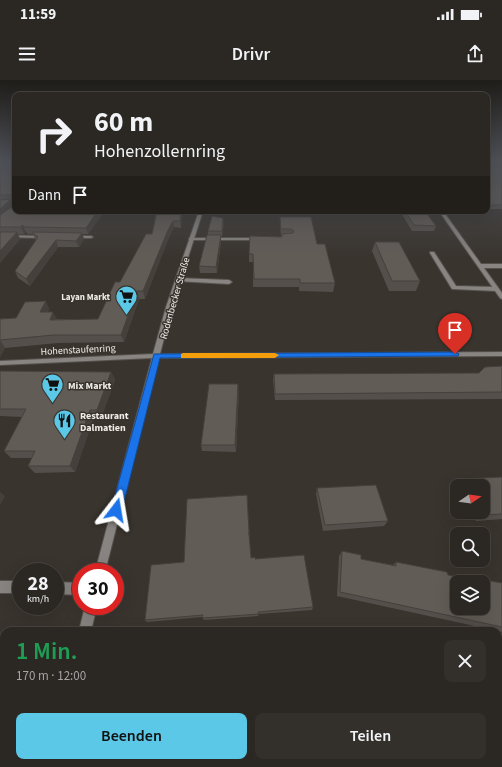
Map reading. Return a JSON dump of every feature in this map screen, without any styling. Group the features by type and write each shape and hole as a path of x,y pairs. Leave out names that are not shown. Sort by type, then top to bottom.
{"street":[{"name":"Rodenbecker Straße","path":"102,563 178,280 199,214"},
{"path":"443,214 502,297"},
{"path":"0,236 46,237"},
{"path":"68,237 91,237"},
{"path":"192,239 267,239"},
{"path":"432,253 454,288 496,288"},
{"path":"480,266 502,266"},
{"path":"178,280 229,282"},
{"name":"Hohenstaufenring","path":"0,363 157,356 502,354"},
{"path":"0,587 12,587"},
{"path":"86,627 89,615"}],"building":[{"path":"0,192 12,192 12,195 0,195"},
{"path":"490,192 502,192 502,205 490,205"},
{"path":"12,199 12,201 10,200 0,209 0,200"},
{"path":"12,207 12,214 96,214 86,228 25,227 22,225 21,227 0,227 0,215"},
{"path":"156,214 181,214 180,221 173,221 168,230 143,291 137,291 121,335 54,335 0,340 0,319 16,318 25,302 46,301 40,312 53,312 50,320 98,319 115,282 120,282 146,234 152,234"},
{"path":"407,214 427,214 436,226 414,225"},
{"path":"212,216 223,218 222,231 208,231"},
{"path":"280,217 311,217 317,244 325,244 335,283 300,283 300,279 254,279 253,254 249,254 250,236 282,237 282,234 293,233 294,231 291,229 281,229"},
{"path":"0,232 17,232 0,251"},
{"path":"32,232 82,233 76,241 56,240 26,279 15,271 38,237"},
{"path":"207,235 221,235 216,267 199,266"},
{"path":"375,242 399,242 420,281 392,281"},
{"path":"502,366 502,392 275,394 274,374 479,373 485,367"},
{"path":"0,371 111,372 97,410 90,410 70,466 28,466 35,451 4,451 26,409 0,409"},
{"path":"209,384 238,384 235,445 201,445"},
{"path":"502,477 502,514 490,515 490,479 464,479"},
{"path":"376,485 388,521 325,525 317,488"},
{"path":"247,495 248,534 251,558 255,557 255,559 304,555 313,607 258,612 259,614 202,618 203,615 145,620 151,565 184,562 187,499"},
{"path":"342,551 361,555 361,559 396,566 396,562 447,572 448,575 450,575 450,615 490,615 490,581 502,583 502,627 340,592"}],"slow traffic":[{"path":"183,356 275,355"}],"place":[{"name":"Layan Markt","path":"126,316"},
{"name":"Mix Markt","path":"53,404"},
{"name":"Restaurant Dalmatien","path":"64,440"}],"route":[{"path":"116,510 137,426 157,356 455,354"}]}
